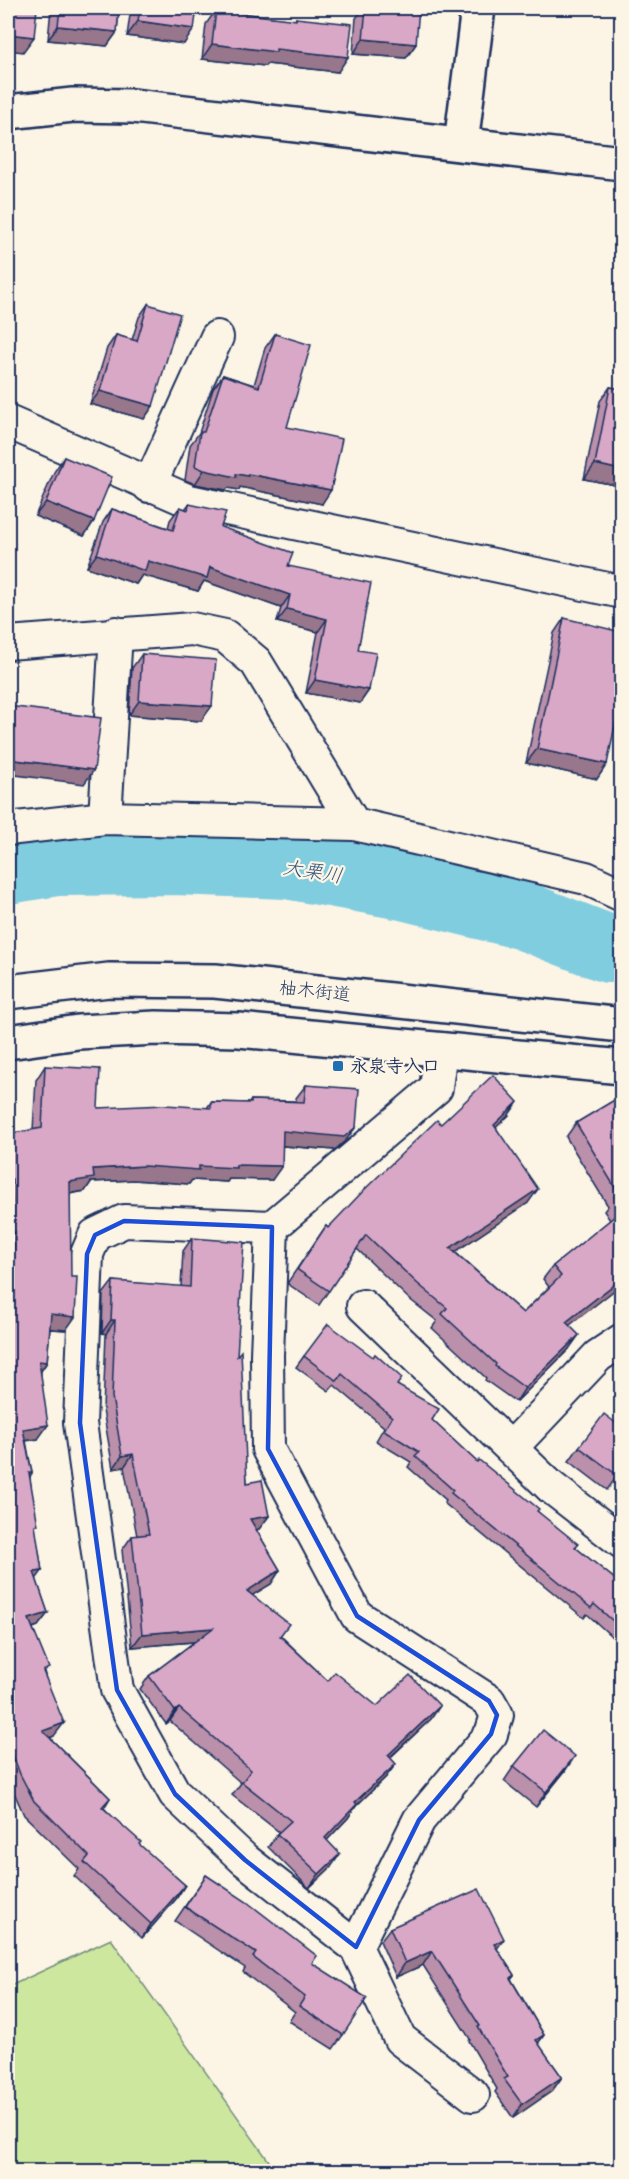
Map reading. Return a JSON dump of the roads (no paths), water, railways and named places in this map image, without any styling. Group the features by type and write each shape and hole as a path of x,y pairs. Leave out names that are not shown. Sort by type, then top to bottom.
{"main road":[{"path":"461,144 478,8"},
{"path":"8,112 73,105 133,106 621,163"},
{"name":"柚木街道","path":"8,992 109,980 215,981 621,1025"},
{"path":"8,1042 78,1032 156,1028 239,1030 621,1067"}],"street":[{"path":"149,486 217,337"},
{"path":"8,423 149,486 189,501 621,592"},
{"path":"8,643 192,629 225,636 256,662 354,824"},
{"path":"105,818 116,633"},
{"path":"8,829 105,818 354,824 586,878 621,895"},
{"path":"441,1049 436,1089 272,1227 124,1221 95,1235 87,1254 80,1423 117,1690 175,1794 245,1860 356,1947 400,2039 473,2095"},
{"path":"272,1227 267,1355 268,1449 357,1616 489,1701 497,1715 491,1734 419,1820 356,1947"},
{"path":"363,1306 551,1487 621,1542"},
{"path":"511,1448 598,1356 621,1340"}],"waterway":[{"name":"大栗川","path":"8,870 57,862 174,861 287,865 403,886 524,916 609,949"}],"place":[{"name":"永泉寺入口","path":"338,1066"}]}
